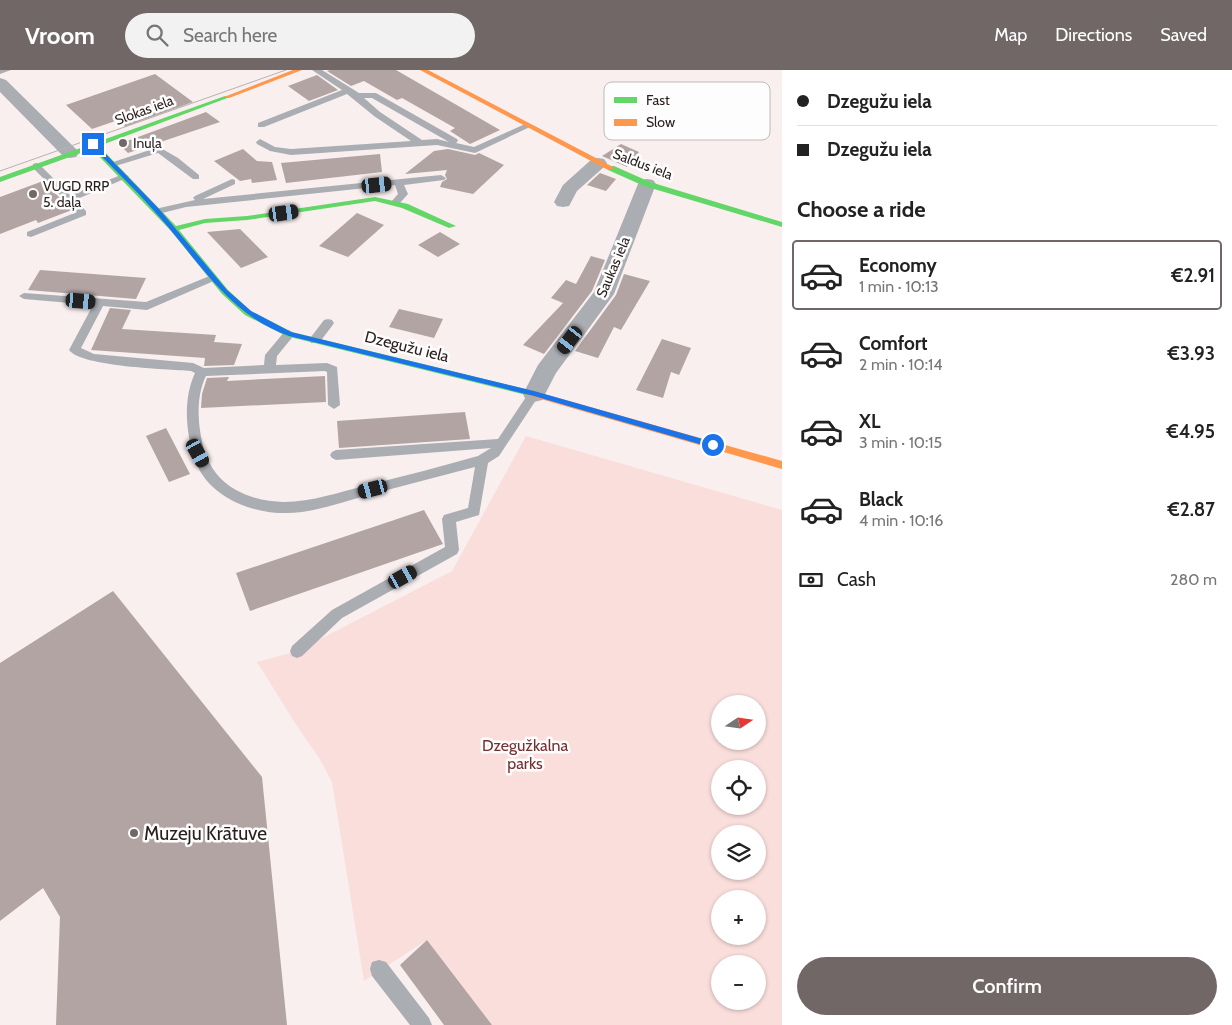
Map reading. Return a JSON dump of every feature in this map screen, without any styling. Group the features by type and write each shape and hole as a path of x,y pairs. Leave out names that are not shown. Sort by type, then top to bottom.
{"street":[{"name":"Slokas iela","path":"0,180 93,144 299,70"},
{"name":"Saldus iela","path":"423,70 598,163 647,184 782,225"},
{"path":"0,83 70,153"},
{"name":"Dzegužu iela","path":"93,144 174,229 212,278 248,313 289,334 534,394 782,465"},
{"path":"563,202 570,189 598,163"},
{"name":"Saukas iela","path":"534,394 546,370 604,294 638,202 647,184"},
{"path":"174,229 205,221 248,218 375,199 396,202 452,226"}],"lane":[{"path":"0,72 7,70"},
{"path":"316,70 349,90 378,114 421,144"},
{"path":"261,125 349,90"},
{"path":"357,96 373,95 441,139 470,150 475,150 528,126"},
{"path":"260,142 273,149 297,152 421,144 441,139"},
{"path":"112,164 159,150 196,177"},
{"path":"31,234 83,213 36,166"},
{"path":"69,199 124,178"},
{"path":"158,211 186,204 441,178"},
{"path":"186,204 232,182"},
{"path":"396,202 402,194 399,183"},
{"path":"223,187 242,198"},
{"path":"24,296 147,306 212,278"},
{"path":"100,302 75,350 92,358 193,367 202,372 270,368 327,368 333,370 334,405"},
{"path":"315,340 328,323"},
{"path":"270,368 271,355 289,334"},
{"path":"202,372 196,382 192,414 198,453 209,472 223,490 250,504 283,508 318,503 482,460 495,453 534,394"},
{"path":"336,455 502,443"},
{"path":"296,651 337,614 452,550 449,519 474,511 482,460"},
{"path":"379,968 422,1025"}],"green space":[{"name":"Dzegužkalna parks","path":"526,436 782,510 782,1025 492,1025 427,940 364,981 332,782 319,758 257,662 297,651 452,571"}],"building":[{"path":"396,70 500,130 470,144 450,131 455,128 402,98 397,100 364,81 351,86 327,71"},
{"path":"155,74 193,102 124,127 127,117 92,129 66,105"},
{"path":"317,75 338,90 309,101 288,86"},
{"path":"206,112 220,122 128,153 119,144"},
{"path":"621,144 639,152 627,167 602,156"},
{"path":"243,149 257,161 272,162 277,180 252,183 251,179 240,181 214,161"},
{"path":"448,149 475,155 479,153 504,165 473,194 440,187 442,182 447,179 445,175 447,170 405,174 434,151"},
{"path":"380,154 382,172 286,183 281,163"},
{"path":"600,173 616,179 606,191 587,185"},
{"path":"43,181 72,210 38,223 36,220 0,234 0,197"},
{"path":"357,213 384,225 348,257 319,246"},
{"path":"240,229 268,257 241,268 207,232"},
{"path":"440,232 460,244 438,257 418,245"},
{"path":"591,256 605,260 592,291 544,354 523,345 563,303 551,298 566,280 576,284"},
{"path":"40,270 146,278 136,299 28,290"},
{"path":"624,274 650,281 621,330 614,327 598,358 575,351 616,295"},
{"path":"110,308 131,310 122,329 216,335 214,342 242,344 234,365 204,366 205,358 91,350"},
{"path":"399,309 443,319 434,338 389,327"},
{"path":"662,339 691,348 679,375 671,372 663,398 636,390"},
{"path":"325,376 326,402 201,408 202,394 207,378 229,377 227,381"},
{"path":"465,412 470,439 339,448 337,421"},
{"path":"166,428 190,474 169,482 146,436"},
{"path":"424,510 443,544 250,611 236,573"},
{"name":"Muzeju Krātuve","path":"113,591 262,777 287,1025 56,1025 60,917 43,888 0,921 0,663"},
{"path":"427,940 492,1025 444,1025 400,965"}],"tram line":[{"path":"0,171 286,70"}],"traffic: fast":[{"path":"0,180 227,97"},
{"path":"93,145 174,229 225,292 248,313 289,334 530,393"},
{"path":"611,168 647,184 782,225"},
{"path":"174,229 205,221 247,218 375,199 405,206 452,226"}],"traffic: slow":[{"path":"227,97 299,70"},
{"path":"423,70 611,168"},
{"path":"530,393 782,465"}],"place":[{"name":"Inuļa","path":"123,143"},
{"name":"VUGD RRP 5. daļa","path":"33,194"},
{"name":"Muzeju Krātuve","path":"134,833"}],"route":[{"path":"93,144 158,211 225,292 248,313 289,334 534,394 713,445"}]}
